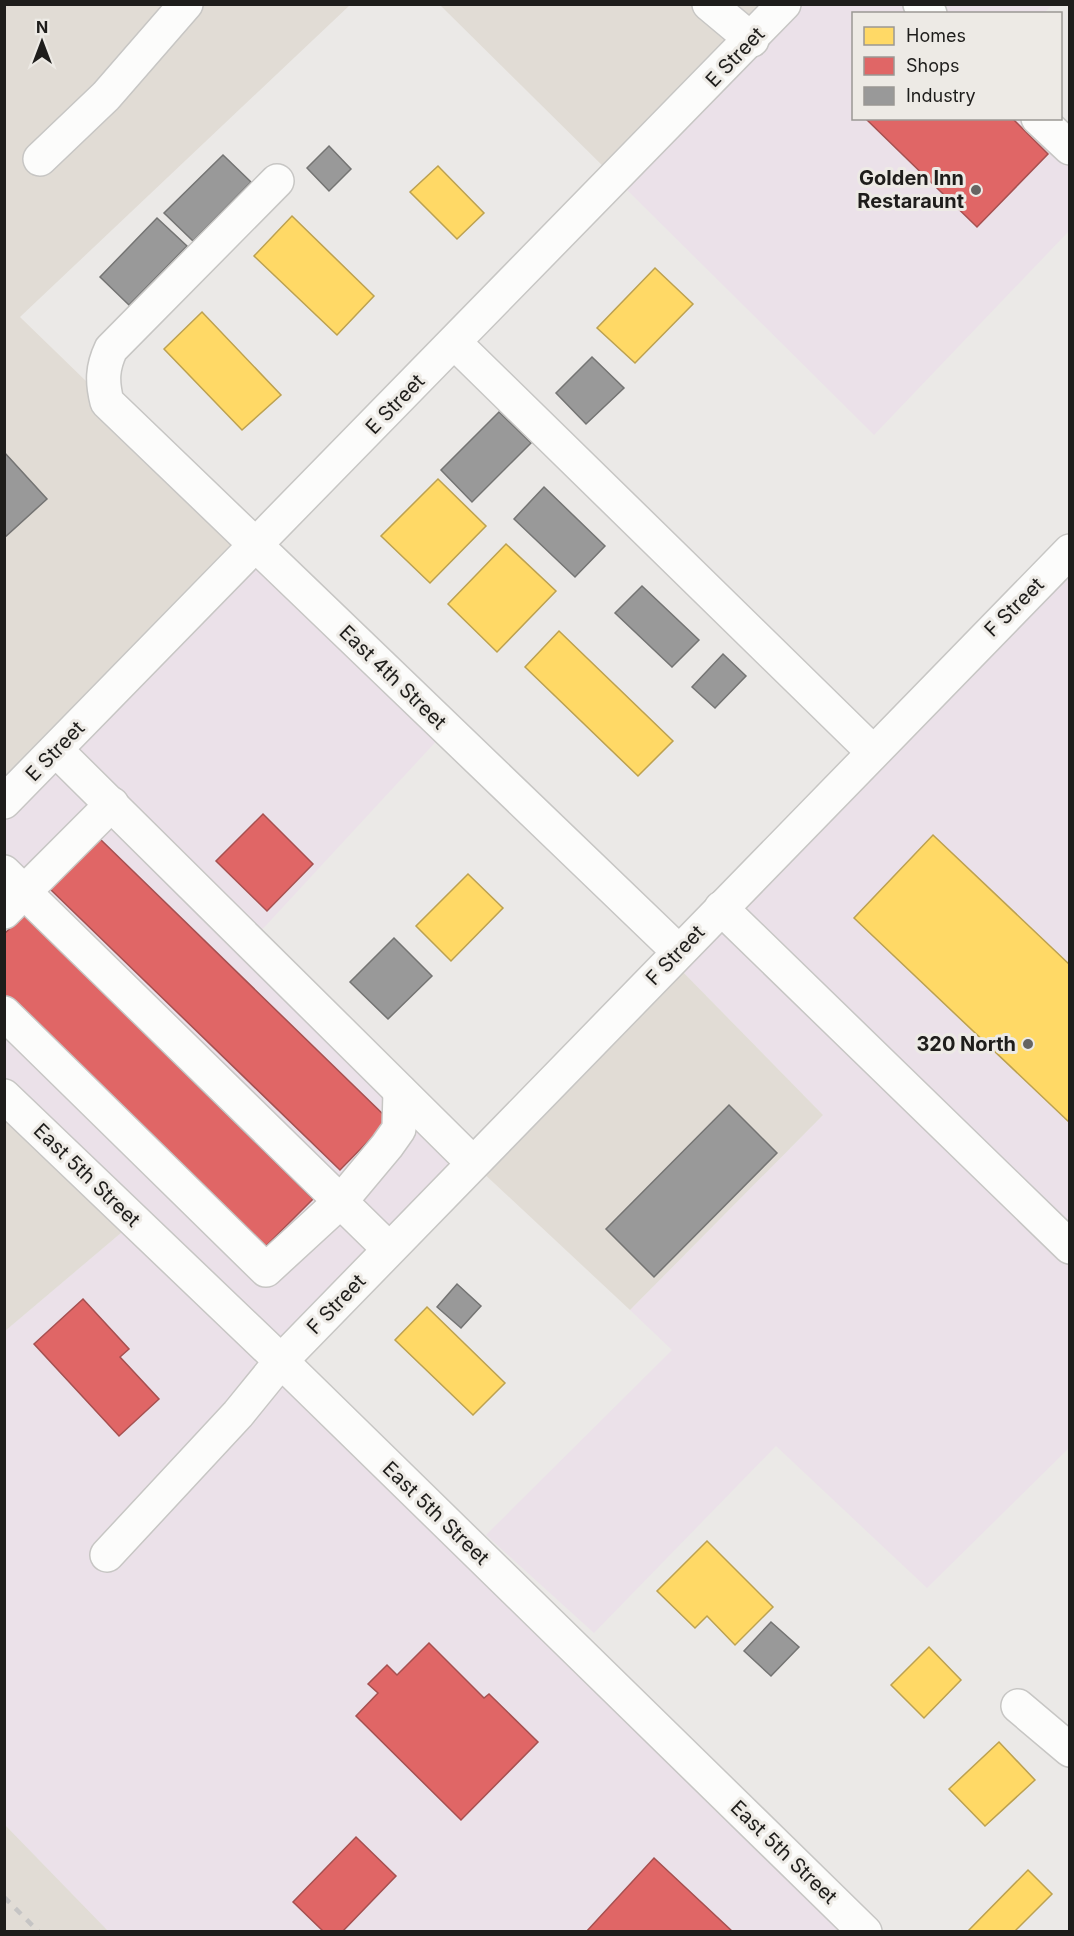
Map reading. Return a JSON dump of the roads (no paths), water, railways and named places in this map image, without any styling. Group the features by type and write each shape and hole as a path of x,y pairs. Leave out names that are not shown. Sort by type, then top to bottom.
{"street":[{"path":"40,159 106,96 186,4"},
{"path":"710,4 752,40"},
{"name":"E Street","path":"4,802 752,40 784,4"},
{"path":"1040,120 1070,148"},
{"name":"East 4th Street","path":"277,181 111,349 103,365 102,383 106,402 678,951"},
{"path":"455,343 873,751"},
{"name":"F Street","path":"107,1555 238,1414 281,1361 389,1248 1070,551"},
{"path":"56,750 473,1163"},
{"path":"112,804 11,892 389,1248"},
{"path":"720,908 1070,1247"},
{"path":"4,1013 266,1270 340,1201 387,1146 399,1129 400,1091"},
{"name":"East 5th Street","path":"4,1096 281,1361 865,1932"},
{"path":"1018,1706 1070,1750"}],"railway":[{"path":"4,1897 39,1932"}],"place":[{"name":"Golden Inn Restaraunt","path":"976,190"},
{"name":"320 North","path":"1028,1044"}]}
